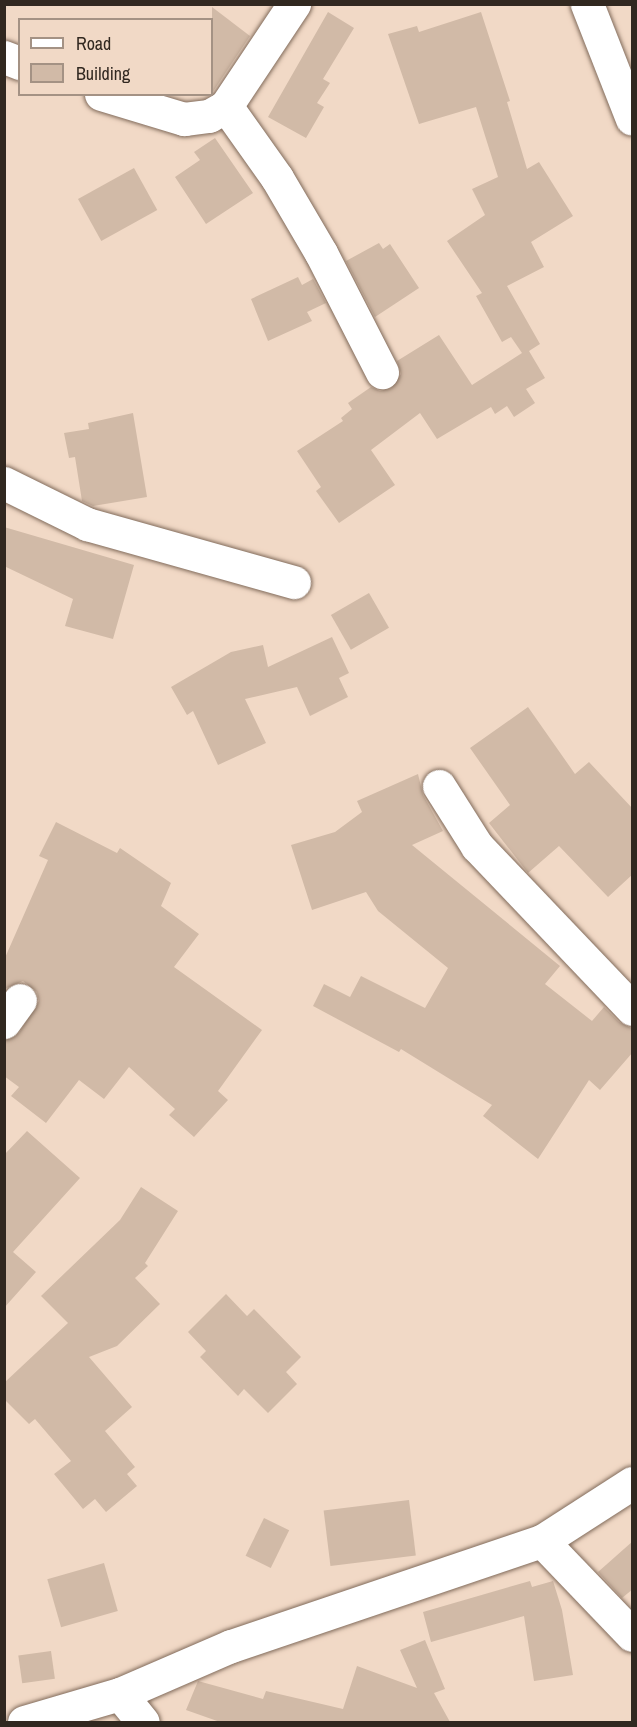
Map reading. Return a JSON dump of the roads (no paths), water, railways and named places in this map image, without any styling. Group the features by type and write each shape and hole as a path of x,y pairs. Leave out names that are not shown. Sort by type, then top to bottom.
{"street":[{"path":"108,96 184,119 209,116 226,106 294,4"},
{"path":"587,4 633,119"},
{"path":"226,106 277,178 321,253 382,372"},
{"path":"4,483 87,524 294,582"},
{"path":"439,786 477,846 633,1009"},
{"path":"24,1722 120,1694 231,1646 542,1541 633,1483"},
{"path":"542,1541 633,1635"},
{"path":"120,1694 143,1722"}]}
